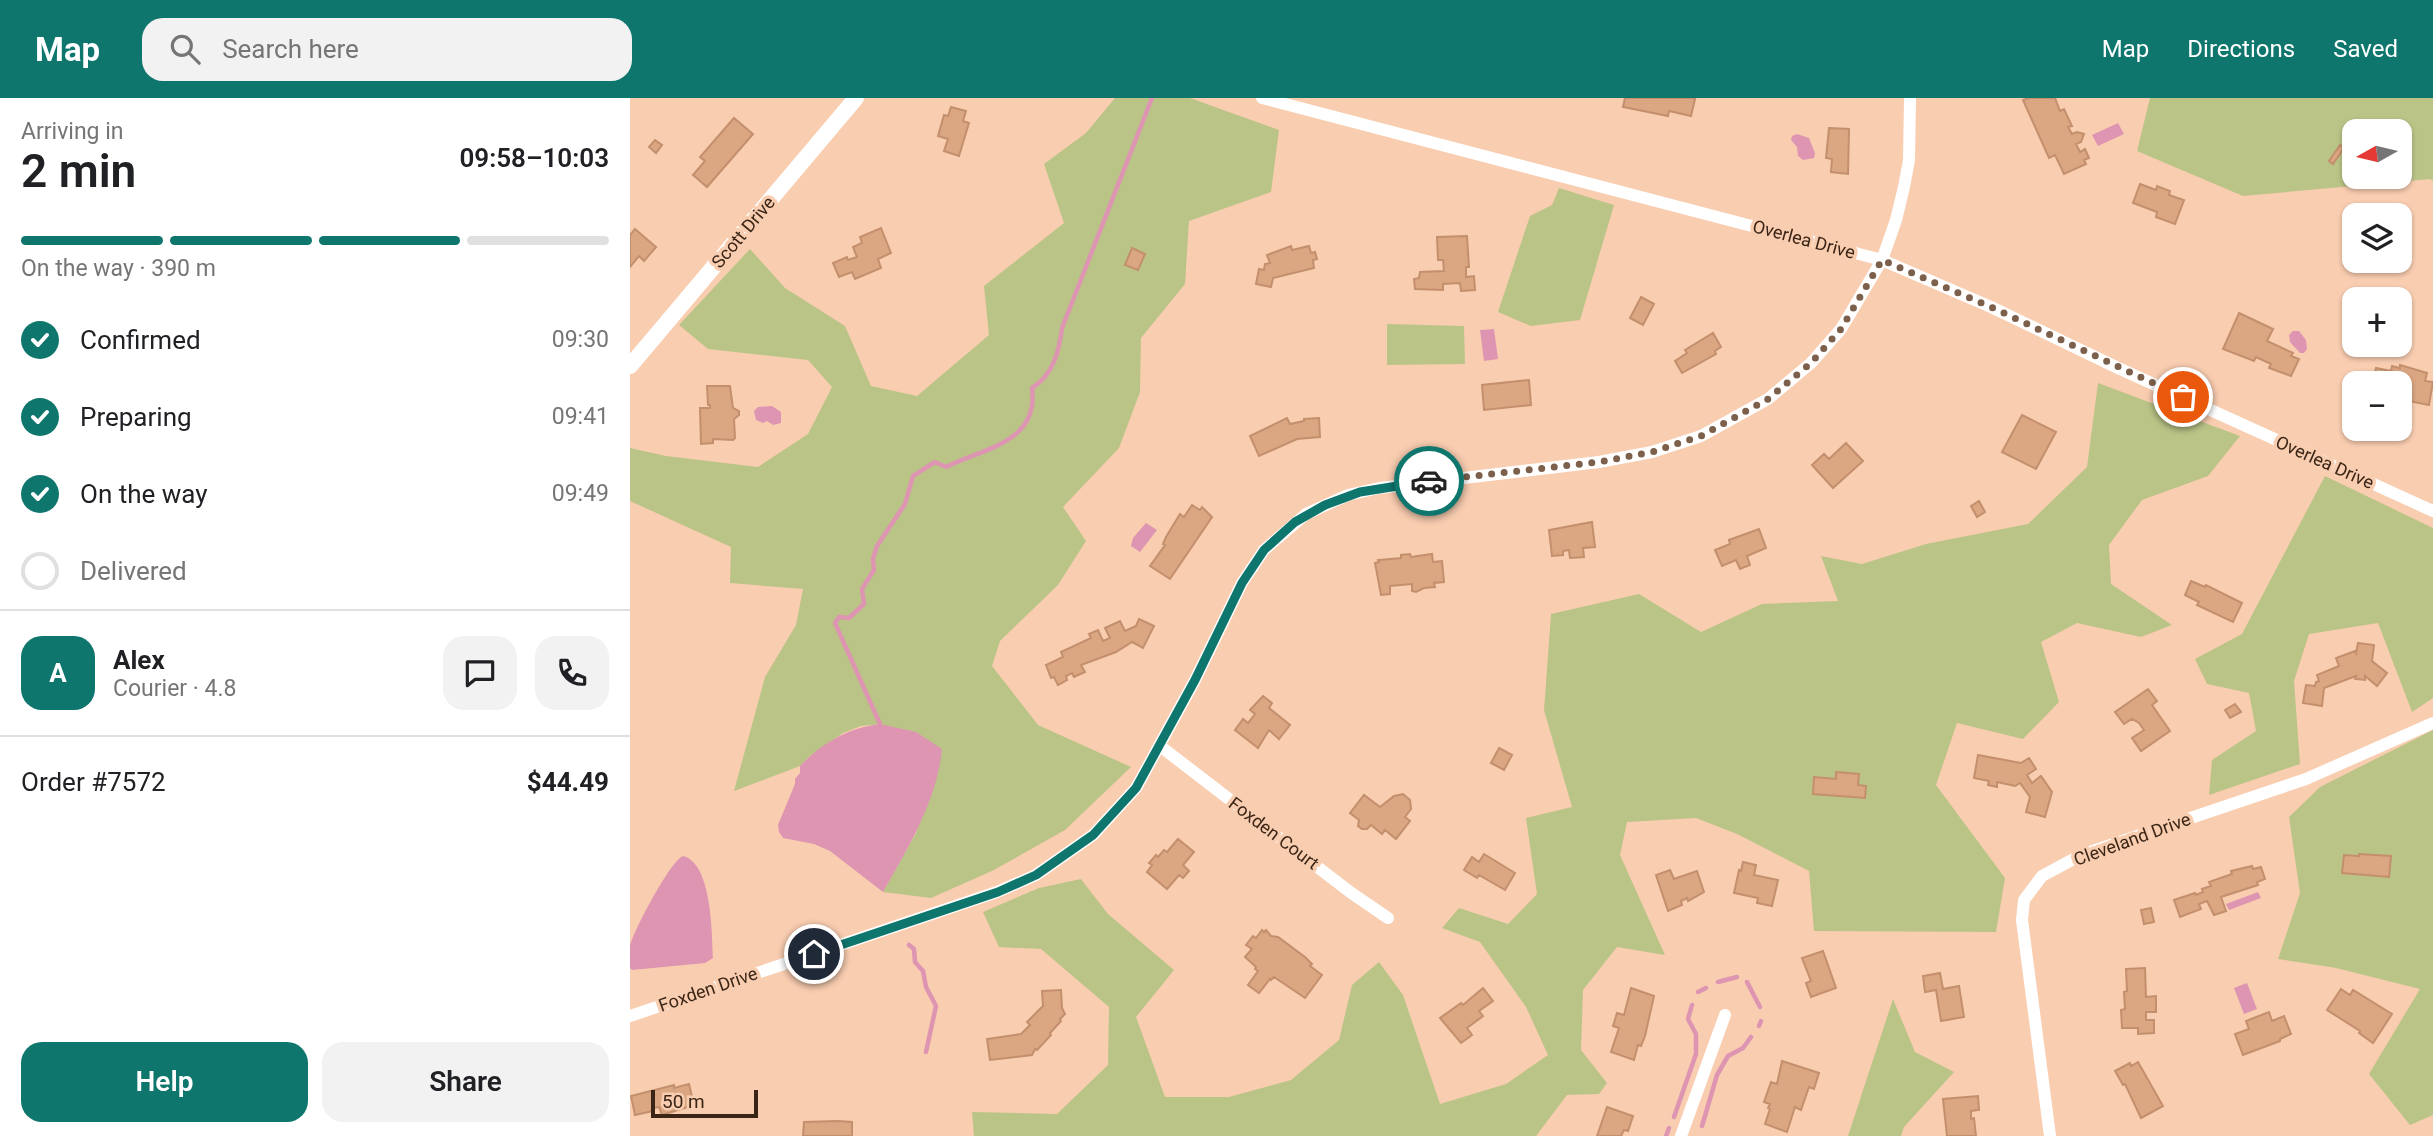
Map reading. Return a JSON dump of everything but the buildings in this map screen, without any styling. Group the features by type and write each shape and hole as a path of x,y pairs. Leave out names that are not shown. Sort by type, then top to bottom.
{"street":[{"name":"Scott Drive","path":"630,366 856,98"},
{"name":"Overlea Drive","path":"1262,98 1882,260 1991,307 2118,368 2433,511"},
{"name":"Foxden Drive","path":"630,1016 998,892 1036,875 1093,835 1136,788 1160,747 1242,583 1264,550 1306,514 1348,495 1380,488 1599,462 1652,452 1701,436 1768,399 1811,363 1841,329 1882,260 1896,220 1909,160 1910,98"},
{"name":"Cleveland Drive","path":"2050,1136 2022,920 2024,900 2042,876 2081,855 2306,779 2433,723"},
{"name":"Foxden Court","path":"1160,747 1388,918"},
{"path":"1681,1136 1725,1015"}],"green space":[{"path":"1115,98 1190,98 1279,130 1271,192 1189,221 1185,284 1141,338 1140,392 1119,448 1063,507 1086,541 1058,585 1000,641 992,666 1038,725 1131,767 1065,830 994,870 931,898 883,892 917,831 880,724 861,726 843,733 800,766 734,791 765,677 796,625 803,589 730,583 731,547 630,501 630,448 666,456 758,467 808,434 832,387 808,360 708,349 679,325 750,249 785,288 845,326 871,386 917,396 989,335 984,286 1064,223 1044,164 1086,133"},
{"path":"2150,98 2433,98 2433,181 2412,181 2412,119 2342,119 2342,187 2243,196 2137,151"},
{"path":"1559,188 1614,205 1580,320 1531,326 1498,312 1530,216 1552,205"},
{"path":"1387,324 1464,326 1465,364 1387,365"},
{"path":"2098,383 2240,436 2208,476 2142,500 2109,545 2111,584 2172,625 2141,637 2077,623 2041,642 2059,702 2023,739 1957,723 1936,785 2005,878 1996,932 1814,931 1809,871 1737,834 1696,818 1627,822 1620,855 1665,955 1617,947 1583,990 1581,1050 1607,1083 1599,1094 1567,1095 1536,1136 974,1136 972,1112 1057,1114 1108,1065 1109,1007 1041,949 999,947 983,912 1039,888 1081,879 1108,914 1174,970 1136,1017 1165,1097 1229,1097 1291,1080 1339,1040 1352,985 1379,962 1403,995 1440,1104 1506,1084 1548,1055 1526,1007 1480,942 1442,928 1459,908 1508,924 1537,894 1526,818 1572,807 1544,710 1551,614 1639,594 1701,632 1762,604 1838,601 1821,556 1862,564 1926,544 2028,524 2087,467"},
{"path":"2325,476 2433,528 2433,698 2412,712 2378,623 2309,634 2294,681 2300,764 2209,795 2212,760 2256,731 2249,693 2207,684 2195,659 2242,634"},
{"path":"2433,730 2433,1115 2410,1125 2369,1074 2420,989 2336,968 2278,959 2300,893 2289,817 2320,787"},
{"path":"1893,999 1915,1052 1954,1072 1904,1127 1901,1136 1848,1136"}],"shaded area":[{"path":"2118,123 2124,134 2098,146 2092,135"},
{"path":"1797,134 1809,138 1815,153 1814,158 1803,160 1798,156 1797,147 1791,140 1792,136"},
{"path":"1494,329 1498,359 1484,361 1480,330"},
{"path":"2293,331 2299,331 2306,340 2307,349 2304,353 2300,353 2290,342 2289,335"},
{"path":"772,406 781,412 781,423 773,425 767,421 763,423 756,420 754,411 758,407"},
{"path":"1146,523 1157,530 1140,552 1131,546 1133,538"},
{"path":"880,724 916,732 942,749 928,805 883,892 830,851 814,844 783,838 778,825 795,779 800,773 800,766 817,750 836,738 857,729"},
{"path":"683,856 693,861 705,885 711,917 713,958 705,963 632,970 630,946 633,938 662,882 677,860"},
{"path":"2258,892 2261,898 2229,910 2226,904"},
{"path":"2247,983 2257,1009 2244,1014 2234,988"}],"waterway":[{"path":"880,724 835,623 839,617 849,618 864,604 862,589 874,570 873,559 877,546 905,504 913,476 935,462 946,467 992,448 1018,432 1027,421 1032,406 1032,388 1045,377 1054,362 1062,328 1152,98"},
{"path":"909,945 914,949 915,962 923,971 926,987 936,1006 926,1052"},
{"path":"1718,982 1737,977"},
{"path":"1747,982 1760,1007"},
{"path":"1698,992 1706,988"},
{"path":"1674,1117 1696,1054 1696,1034 1688,1019 1692,1005"},
{"path":"1759,1026 1761,1021"},
{"path":"1702,1126 1717,1075 1728,1056 1743,1048 1751,1037"},
{"path":"1666,1136 1669,1128"}],"way so far":[{"path":"1429,481 1599,462 1652,452 1701,436 1768,399 1811,363 1841,329 1882,260 1991,307 2183,397"}],"route":[{"path":"814,954 998,892 1036,875 1093,835 1136,788 1195,680 1242,583 1264,550 1306,514 1348,495 1429,481"}]}
